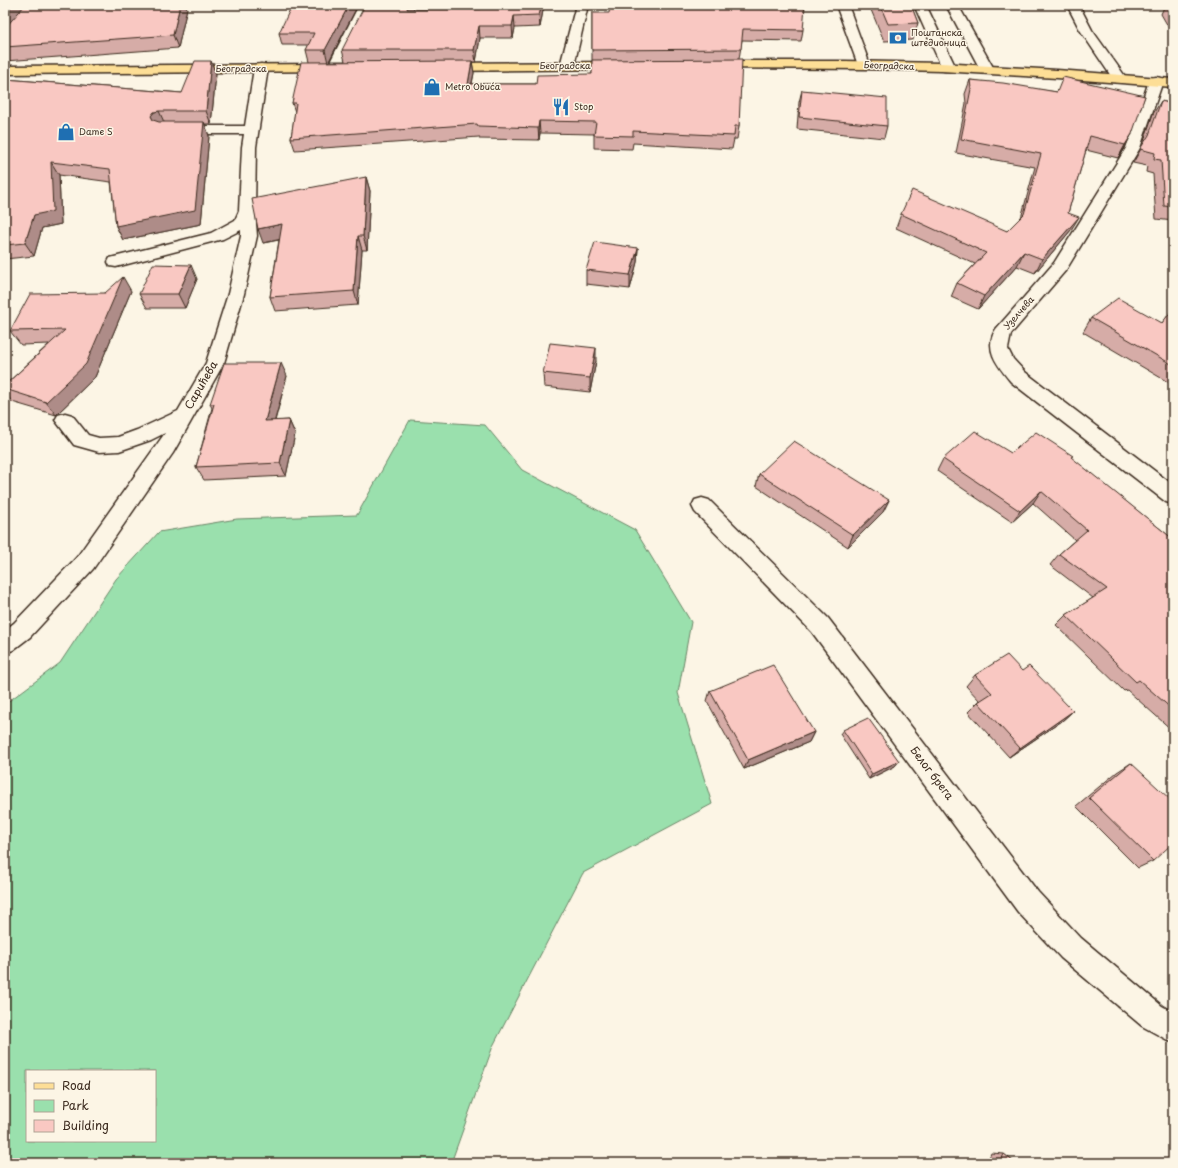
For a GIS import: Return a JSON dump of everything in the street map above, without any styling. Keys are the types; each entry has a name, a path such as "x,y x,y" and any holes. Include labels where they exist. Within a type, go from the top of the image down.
{"main road":[{"name":"Београдска","path":"697,65 864,65 987,69 1173,83"},
{"name":"Београдска","path":"427,67 636,66"},
{"name":"Београдска","path":"5,70 350,68"}],"street":[{"path":"334,68 364,5"},
{"path":"567,66 582,5"},
{"path":"842,5 864,65"},
{"path":"920,5 949,68"},
{"path":"952,5 987,69"},
{"path":"1073,5 1086,30 1120,79"},
{"name":"Сарићева","path":"5,643 22,630 85,563 166,448 183,416 215,363 236,294 249,236 247,211 251,130 261,68"},
{"name":"Узелчева","path":"1156,81 1134,148 1060,266 1002,333 998,349 1005,362 1018,377 1173,496"},
{"path":"165,130 251,130"},
{"path":"116,262 224,233 242,223 247,211"},
{"path":"65,420 81,440 99,445 119,444 144,435 183,416"},
{"name":"Белог брега","path":"702,506 820,625 966,817 999,865 1028,902 1071,948 1152,1016 1173,1028"}],"green space":[{"path":"410,420 485,425 522,470 635,530 691,622 678,693 712,804 583,873 493,1046 451,1163 5,1163 5,704 60,663 116,579 159,532 237,519 357,515"}],"building":[{"path":"25,5 180,5 173,35 5,47 5,28"},
{"path":"292,5 349,5 325,50 306,50 314,33 279,33"},
{"path":"365,5 408,5 407,9 481,9 483,5 542,5 539,15 514,16 512,26 479,26 474,50 342,50"},
{"path":"610,5 805,5 803,30 743,29 741,49 592,50 592,13 609,13"},
{"path":"880,5 911,5 918,23 888,24"},
{"path":"742,59 739,126 735,126 734,136 633,131 633,136 594,135 596,122 539,121 538,128 478,126 477,124 291,138 296,103 292,103 301,62 472,61 468,84 536,84 537,75 592,74 592,60"},
{"path":"195,61 211,61 206,111 159,111 154,112 151,116 153,120 159,122 204,122 195,210 116,226 110,169 51,162 53,211 34,215 25,243 5,245 5,79 182,93"},
{"path":"1063,77 1145,96 1132,134 1125,145 1090,136 1068,213 1079,217 1042,259 1024,252 984,296 957,283 986,253 901,214 912,190 1007,231 1024,214 1041,154 961,139 971,89 970,80 1003,83 1057,92"},
{"path":"802,90 887,98 887,126 799,117"},
{"path":"1161,101 1173,104 1173,207 1164,206 1161,160 1154,159 1155,153 1140,149 1149,135"},
{"path":"366,177 363,236 358,236 354,291 270,297 282,224 258,229 252,199"},
{"path":"595,242 638,248 630,275 586,270"},
{"path":"153,264 191,265 178,294 139,294"},
{"path":"123,277 86,364 46,402 5,389 5,385 65,330 10,331 30,294 105,293"},
{"path":"1118,298 1162,323 1173,309 1173,365 1091,318"},
{"path":"550,343 596,348 590,378 543,373"},
{"path":"224,363 281,363 265,421 289,420 280,463 196,467 214,404 210,404"},
{"path":"975,431 1011,453 1036,432 1073,456 1071,457 1173,539 1173,710 1139,680 1136,682 1066,615 1107,589 1059,554 1087,530 1041,491 1020,511 943,459"},
{"path":"794,441 889,500 853,535 759,474"},
{"path":"1007,655 1022,671 1029,666 1073,711 1020,748 978,702 992,693 975,675"},
{"path":"773,665 814,732 748,760 710,691"},
{"path":"868,718 899,761 872,774 843,730"},
{"path":"1131,763 1173,802 1173,843 1153,861 1089,798"},
{"path":"1004,1154 1015,1163 1000,1163"}],"place":[{"name":"Поштанска штедионица","path":"898,38"},
{"name":"Metro Obuća","path":"432,87"},
{"name":"Stop","path":"561,107"},
{"name":"Dame S","path":"66,132"}]}
